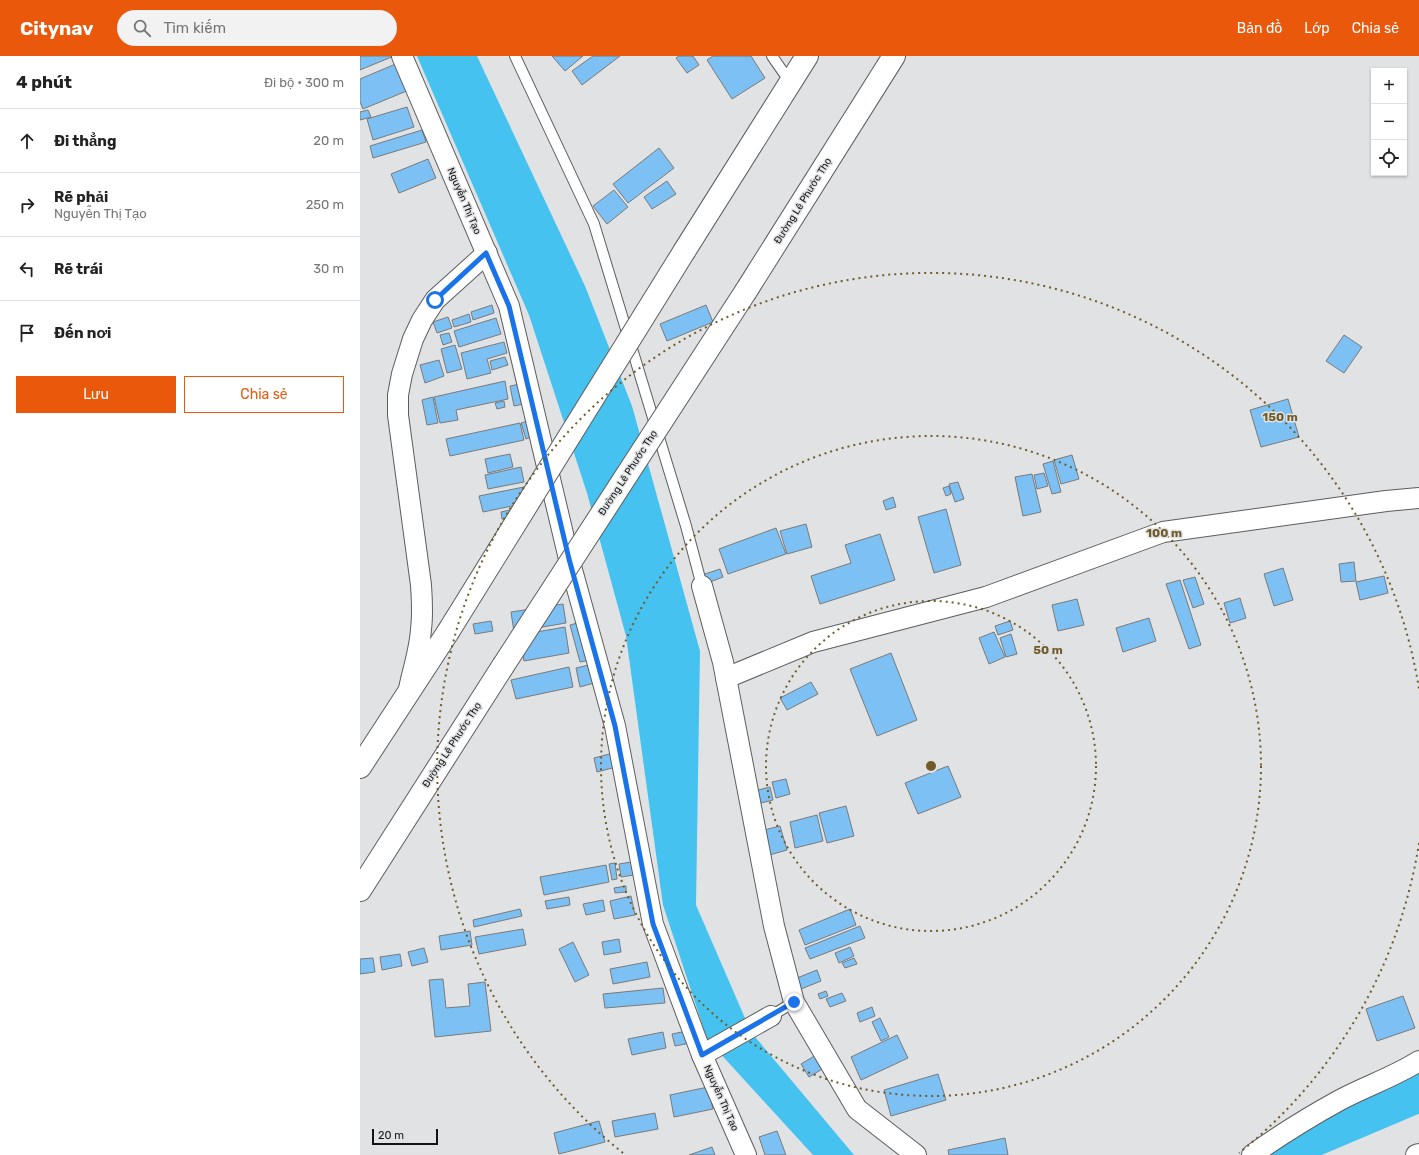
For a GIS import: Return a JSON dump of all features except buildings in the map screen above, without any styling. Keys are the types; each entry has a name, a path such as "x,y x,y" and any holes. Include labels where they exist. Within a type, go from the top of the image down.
{"street":[{"name":"Nguyễn Thị Tạo","path":"402,56 509,306 569,559 615,726 653,924 746,1155"},
{"path":"360,766 448,632 807,56"},
{"name":"Đường Lê Phước Thọ","path":"360,890 746,291 894,56"},
{"path":"407,696 418,649 422,606 421,586 398,415 399,388 413,339 422,320 435,300 486,253"},
{"path":"726,678 813,642 986,597 1163,532 1386,501 1419,498"},
{"path":"702,586 723,662 774,926 794,1002 858,1109 916,1155"},
{"path":"705,1053 771,1016"},
{"path":"1252,1155 1285,1132 1341,1100 1419,1061"}],"lane":[{"path":"515,56 594,224 686,526 702,586"},
{"path":"772,56 790,82"},
{"path":"771,1016 794,1002"}],"water":[{"path":"417,56 477,56 585,286 632,406 700,651 696,905 751,1032 854,1155 813,1155 707,1039 663,905 626,636 587,493 529,315"}],"waterway":[{"path":"1279,1155 1294,1145 1419,1092"}],"route":[{"path":"435,300 486,253 509,306 569,559 615,726 653,924 702,1055 794,1002"}]}
